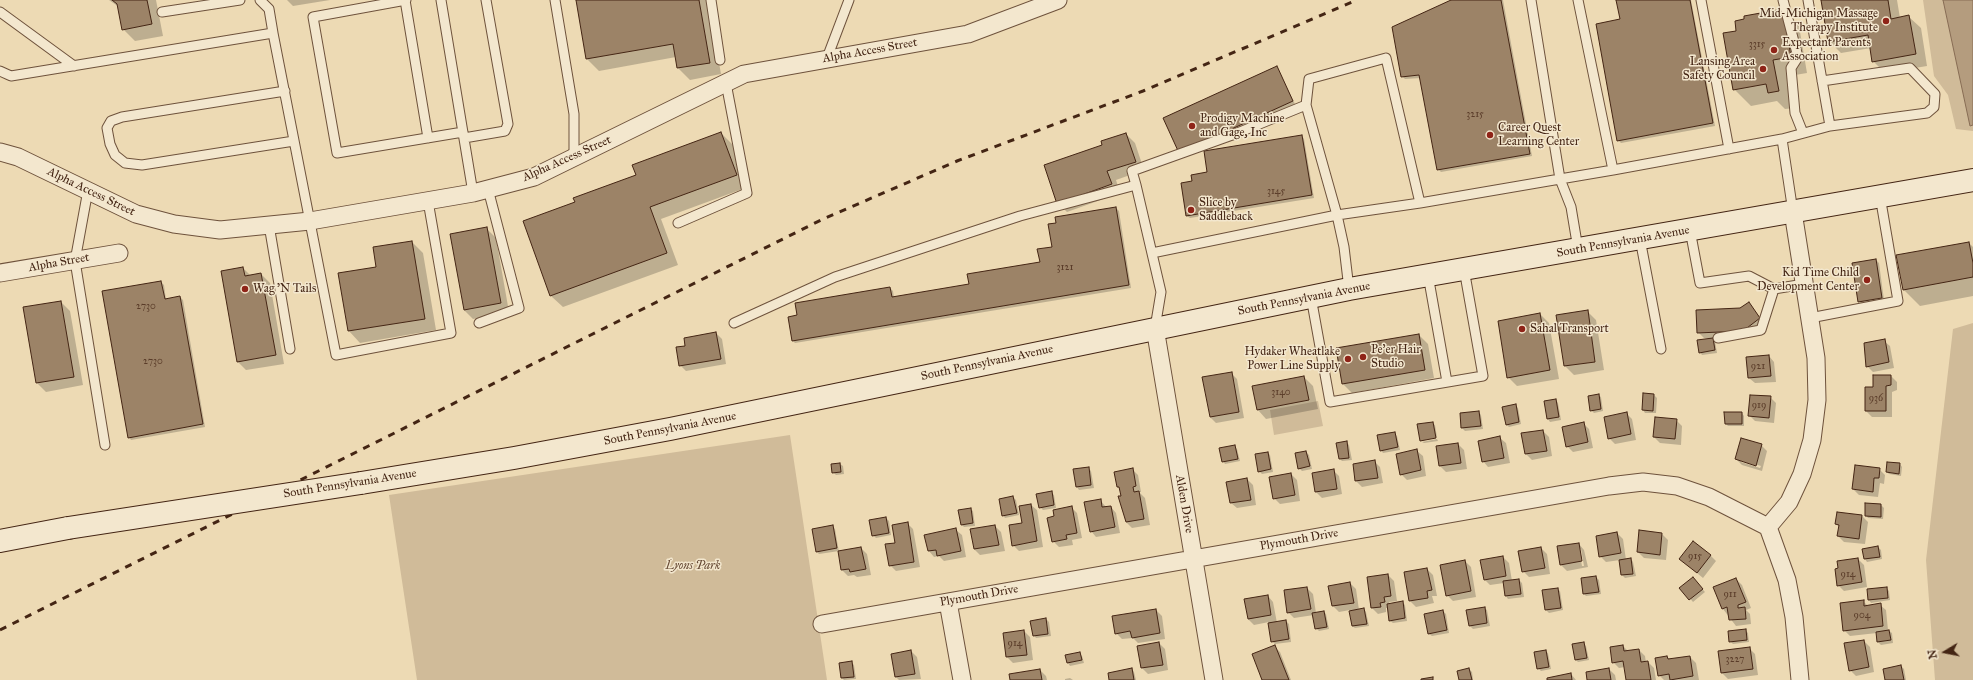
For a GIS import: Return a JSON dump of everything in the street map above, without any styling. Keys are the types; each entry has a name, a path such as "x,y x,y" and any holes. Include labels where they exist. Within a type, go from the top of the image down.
{"main road":[{"name":"South Pennsylvania Avenue","path":"0,541 68,528 514,458 678,428 1349,289 1973,180"}],"street":[{"name":"Alpha Access Street","path":"0,152 18,157 136,214 174,224 220,230 310,221 481,191 534,177 744,74 968,34 1058,0"},
{"path":"1793,212 1816,358 1817,400 1812,440 1802,474 1789,502 1768,527 1787,580 1794,617 1800,680"},
{"name":"Alpha Street","path":"0,273 119,253"},
{"name":"Alden Drive","path":"1155,328 1214,680"},
{"name":"Plymouth Drive","path":"822,624 1601,487 1643,482 1677,486 1709,497 1768,527"},
{"path":"948,602 962,680"}],"lane":[{"path":"162,12 240,0"},
{"path":"260,0 269,9 336,355 451,333 428,201"},
{"path":"428,138 406,0 313,17 337,153 428,138 505,131 508,124 486,0"},
{"path":"441,0 464,135 519,308 479,323"},
{"path":"555,0 574,114 574,157"},
{"path":"711,0 720,60"},
{"path":"827,58 849,0"},
{"path":"1531,0 1560,179 1571,207 1578,250"},
{"path":"1578,0 1613,170"},
{"path":"1701,0 1729,149"},
{"path":"1783,0 1798,58 1791,68 1795,113 1803,133"},
{"path":"1808,0 1830,126"},
{"path":"0,12 74,66"},
{"path":"0,71 11,76 273,33"},
{"path":"1349,289 1344,246 1337,216 1306,105 1309,79 1386,58 1420,203"},
{"path":"1152,253 1337,216 1729,149 1782,139 1830,126 1927,113 1934,107 1935,94 1910,68 1822,81"},
{"path":"678,223 747,193 726,84"},
{"path":"285,90 122,117 111,122 108,128 110,144 115,155 125,163 142,165 294,140"},
{"path":"1155,328 1161,292 1132,171 1235,134 1306,105"},
{"path":"1782,139 1793,212"},
{"path":"734,323 835,277 1020,216 1136,185"},
{"path":"88,190 74,261 104,445"},
{"path":"1810,318 1898,301 1880,196"},
{"path":"269,225 290,349"},
{"path":"1690,230 1700,283 1749,276 1774,289 1804,284"},
{"path":"1640,239 1661,349"},
{"path":"1311,298 1330,402 1483,376 1464,269"},
{"path":"1428,275 1447,382"},
{"path":"1718,338 1762,330 1774,289"}],"green space":[{"path":"1923,0 1973,0 1973,131 1956,129 1948,95 1934,76"},
{"path":"1973,323 1973,680 1935,680 1926,560 1953,329"},
{"path":"1318,401 1323,426 1274,435 1270,410"},
{"name":"Lyons Park","path":"790,435 827,680 417,680 389,495"}],"shaded area":[{"path":"1943,0 1973,0 1973,125 1970,126"}],"building":[{"path":"112,0 147,0 152,24 122,30 117,4"},
{"path":"576,0 699,0 710,63 677,68 673,44 586,59"},
{"path":"1451,0 1501,0 1530,154 1437,170 1419,75 1401,77 1392,27"},
{"path":"1616,0 1690,0 1713,123 1617,141 1596,24 1620,19"},
{"path":"1821,0 1888,0 1891,19 1909,15 1916,54 1872,62 1868,35 1828,42"},
{"path":"1783,9 1791,57 1773,60 1779,91 1768,93 1766,84 1733,90 1723,33 1736,31 1735,21 1744,19 1744,16"},
{"path":"1277,66 1293,101 1179,153 1163,118"},
{"path":"721,132 737,175 650,207 667,253 550,296 523,221 575,202 573,198 636,175 632,165"},
{"path":"1126,133 1136,162 1107,171 1112,184 1057,204 1044,165 1102,145 1101,141"},
{"path":"1302,135 1312,195 1186,216 1181,183 1192,181 1191,175 1207,172 1204,151"},
{"path":"1116,207 1129,285 792,341 788,317 797,315 795,303 890,287 892,297 969,284 967,274 1040,262 1037,249 1052,247 1048,224 1056,223 1055,217"},
{"path":"487,227 501,303 464,310 450,234"},
{"path":"412,241 425,319 348,331 338,273 376,267 373,247"},
{"path":"1969,242 1973,263 1973,277 1903,290 1896,255"},
{"name":"Kid Time Child Development Center","path":"1876,259 1882,298 1858,302 1852,263"},
{"path":"243,267 245,276 261,273 276,355 237,362 221,271"},
{"path":"161,281 165,299 180,296 203,424 128,438 102,291"},
{"path":"61,301 74,377 36,383 23,307"},
{"path":"1749,302 1760,318 1743,331 1697,333 1696,310 1740,308"},
{"path":"1588,310 1595,362 1564,366 1556,315"},
{"path":"1540,313 1550,370 1507,378 1498,321"},
{"path":"716,332 721,359 679,366 676,347 685,346 684,338"},
{"path":"1419,334 1425,370 1342,384 1336,348"},
{"path":"1713,338 1715,350 1699,353 1697,340"},
{"path":"1885,339 1889,362 1866,367 1864,343"},
{"path":"1769,355 1771,376 1748,378 1746,357"},
{"path":"1232,372 1239,412 1210,417 1202,377"},
{"path":"1873,375 1891,375 1891,385 1886,386 1886,411 1865,411 1865,387 1873,387"},
{"path":"1304,376 1309,400 1257,410 1252,386"},
{"path":"1643,393 1654,394 1653,411 1642,410"},
{"path":"1599,394 1601,409 1590,411 1588,396"},
{"path":"1750,395 1771,396 1769,418 1748,416"},
{"path":"1556,399 1559,417 1547,419 1544,401"},
{"path":"1516,404 1519,422 1506,425 1502,407"},
{"path":"1479,411 1481,426 1461,428 1460,413"},
{"path":"1627,412 1631,434 1608,439 1604,417"},
{"path":"1724,412 1742,412 1742,424 1725,424"},
{"path":"1655,417 1677,419 1675,439 1653,437"},
{"path":"1433,422 1436,438 1420,441 1417,424"},
{"path":"1584,422 1588,442 1566,447 1562,427"},
{"path":"1543,430 1547,451 1525,454 1521,433"},
{"path":"1395,432 1398,447 1380,451 1377,435"},
{"path":"1500,436 1504,458 1482,462 1478,441"},
{"path":"1741,438 1762,444 1756,466 1735,459"},
{"path":"1347,441 1349,458 1339,459 1336,443"},
{"path":"1458,443 1461,463 1439,466 1436,446"},
{"path":"1235,445 1238,459 1222,462 1219,448"},
{"path":"1417,449 1421,470 1400,475 1396,454"},
{"path":"1306,451 1310,466 1298,469 1295,453"},
{"path":"1268,452 1271,469 1258,472 1255,454"},
{"path":"1375,460 1378,478 1355,481 1353,464"},
{"path":"1887,462 1900,463 1899,474 1886,472"},
{"path":"840,463 841,472 832,473 831,464"},
{"path":"1855,465 1880,468 1879,478 1874,478 1873,492 1852,489"},
{"path":"1089,467 1091,485 1076,487 1073,469"},
{"path":"1133,468 1136,486 1133,487 1134,492 1139,491 1144,519 1126,522 1118,496 1121,496 1119,487 1117,487 1114,472"},
{"path":"1334,469 1337,489 1315,492 1312,473"},
{"path":"1291,473 1295,495 1273,499 1269,477"},
{"path":"1247,478 1251,500 1230,503 1226,482"},
{"path":"1052,491 1054,505 1039,508 1036,494"},
{"path":"1013,496 1017,513 1002,516 999,499"},
{"path":"1101,499 1102,507 1111,506 1115,527 1090,532 1084,502"},
{"path":"1865,503 1881,504 1881,517 1865,516"},
{"path":"1031,504 1037,541 1012,546 1009,525 1022,523 1019,506"},
{"path":"1072,506 1077,533 1066,535 1067,539 1052,542 1047,518 1054,516 1053,510"},
{"path":"971,508 973,523 961,525 958,510"},
{"path":"1837,512 1862,515 1859,539 1837,536 1839,525 1835,524"},
{"path":"886,517 889,533 872,536 869,520"},
{"path":"908,522 914,562 889,566 885,544 895,543 892,525"},
{"path":"833,525 837,548 816,552 812,529"},
{"path":"995,525 999,545 974,549 970,529"},
{"path":"956,528 961,551 937,556 936,550 928,551 924,535"},
{"path":"1639,530 1662,533 1660,555 1637,552"},
{"path":"1617,532 1621,553 1599,557 1596,536"},
{"path":"1693,541 1711,555 1697,573 1679,559"},
{"path":"1579,543 1582,561 1560,565 1557,546"},
{"path":"1878,546 1880,557 1864,559 1862,549"},
{"path":"861,547 866,569 850,572 849,569 841,570 838,551"},
{"path":"1541,547 1545,568 1522,572 1518,551"},
{"path":"1503,556 1506,576 1484,580 1480,560"},
{"path":"1631,558 1633,574 1621,575 1619,560"},
{"path":"1858,558 1862,582 1837,586 1835,569 1838,568 1837,561"},
{"path":"1465,560 1471,591 1446,596 1440,565"},
{"path":"1427,568 1432,590 1427,591 1428,598 1409,601 1404,572"},
{"path":"1388,574 1391,596 1384,597 1385,602 1380,603 1381,607 1371,608 1367,577"},
{"path":"1596,576 1599,592 1583,594 1581,578"},
{"path":"1693,577 1703,589 1689,600 1679,588"},
{"path":"1736,578 1746,602 1738,605 1738,608 1745,607 1746,619 1729,620 1727,607 1722,609 1713,587"},
{"path":"1519,579 1521,594 1505,596 1503,581"},
{"path":"1350,582 1354,603 1332,606 1328,586"},
{"path":"1307,587 1311,609 1287,613 1284,590"},
{"path":"1887,587 1888,598 1868,600 1867,589"},
{"path":"1558,588 1561,608 1545,610 1542,590"},
{"path":"1268,595 1271,615 1248,619 1244,599"},
{"path":"1864,600 1864,606 1881,603 1883,626 1843,631 1840,603"},
{"path":"1403,601 1405,618 1389,621 1387,604"},
{"path":"1485,607 1487,623 1469,626 1466,610"},
{"path":"1364,608 1367,624 1352,626 1349,611"},
{"path":"1156,609 1160,633 1132,638 1130,631 1115,634 1112,616"},
{"path":"1443,610 1447,630 1428,634 1424,614"},
{"path":"1324,611 1327,627 1315,629 1312,613"},
{"path":"1046,618 1048,634 1033,636 1030,621"},
{"path":"1286,620 1289,639 1271,642 1268,623"},
{"path":"1746,629 1747,640 1729,642 1728,631"},
{"path":"1024,630 1027,655 1006,657 1003,633"},
{"path":"1889,630 1891,640 1877,642 1876,632"},
{"path":"1864,640 1869,667 1849,671 1844,643"},
{"path":"1159,642 1163,665 1141,668 1137,646"},
{"path":"1584,642 1587,658 1575,660 1572,644"},
{"path":"1275,645 1289,680 1262,680 1252,654"},
{"path":"1623,645 1624,651 1639,649 1641,662 1648,661 1651,680 1626,680 1623,661 1612,663 1610,647"},
{"path":"1750,647 1753,669 1721,673 1718,651"},
{"path":"911,650 915,674 895,677 891,654"},
{"path":"1546,650 1549,667 1537,669 1534,652"},
{"path":"1080,652 1082,660 1067,663 1065,655"},
{"path":"1667,656 1668,659 1690,656 1693,676 1670,680 1669,674 1658,676 1655,658"},
{"path":"852,661 854,677 841,678 839,663"},
{"path":"1901,665 1904,680 1885,680 1883,669"},
{"path":"1132,668 1134,680 1109,680 1108,673"},
{"path":"1469,668 1472,680 1459,680 1457,671"},
{"path":"1609,668 1611,680 1587,680 1586,672"},
{"path":"1040,669 1042,680 1010,680 1009,674"},
{"path":"1571,673 1572,680 1547,680 1547,678"},
{"path":"1433,677 1433,680 1421,680 1421,679"}],"railway":[{"path":"0,630 821,220 957,161 1143,91 1357,0"}],"place":[{"name":"Mid-Michigan Massage Therapy Institute","path":"1886,21"},
{"name":"Expectant Parents Association","path":"1774,50"},
{"name":"Lansing Area Safety Council","path":"1763,69"},
{"name":"Prodigy Machine and Gage, Inc","path":"1192,126"},
{"name":"Career Quest Learning Center","path":"1490,135"},
{"name":"Slice by Saddleback","path":"1191,210"},
{"name":"Kid Time Child Development Center","path":"1867,280"},
{"name":"Wag 'N Tails","path":"245,289"},
{"name":"Sahal Transport","path":"1522,329"},
{"name":"Pe'er Hair Studio","path":"1363,357"},
{"name":"Hydaker Wheatlake Power Line Supply","path":"1348,359"}]}
